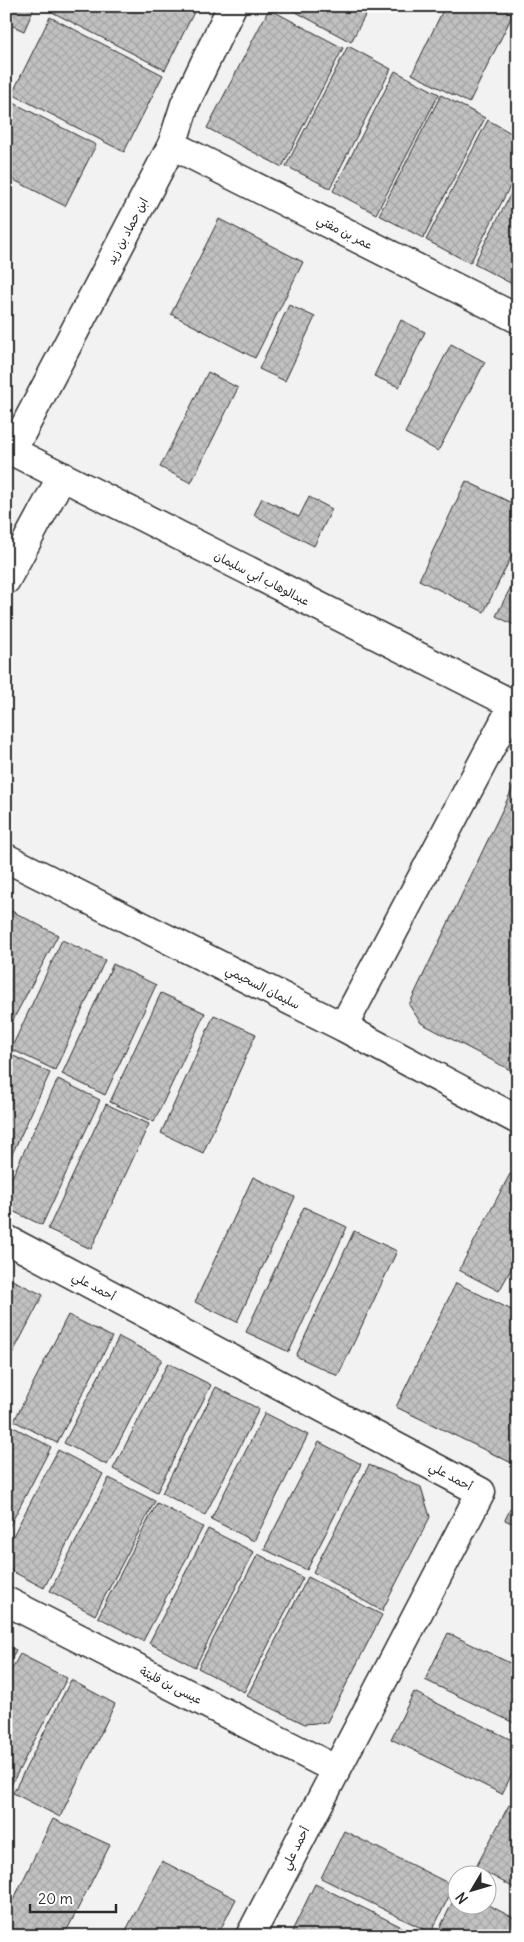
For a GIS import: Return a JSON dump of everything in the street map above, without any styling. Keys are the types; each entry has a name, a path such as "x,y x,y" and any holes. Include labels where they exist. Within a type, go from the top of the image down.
{"street":[{"name":"ابن حماد بن زيد","path":"9,449 172,145 185,104 232,6"},
{"name":"عمر بن مفتي","path":"172,145 518,320"},
{"name":"عبدالوهاب أبي سليمان","path":"9,449 515,706"},
{"path":"6,580 62,476"},
{"path":"343,1027 515,706"},
{"name":"سليمان السحيمي","path":"6,858 343,1027 518,1120"},
{"name":"أحمد علي","path":"6,1239 480,1492 250,1936"},
{"name":"عيسى بن فليتة","path":"6,1601 335,1769"}],"building":[{"path":"6,6 35,6 24,31 6,23"},
{"path":"55,6 197,6 165,70 52,12"},
{"path":"285,6 370,6 351,42"},
{"path":"445,6 517,6 469,103 412,74"},
{"path":"269,9 343,48 282,167 207,128"},
{"path":"50,17 163,75 124,152 12,94"},
{"path":"348,46 391,69 330,188 286,166"},
{"path":"395,71 439,94 376,214 333,191"},
{"path":"441,95 485,118 423,238 379,215"},
{"path":"6,99 96,145 65,206 6,176"},
{"path":"488,120 518,137 518,171 470,263 426,240"},
{"path":"518,180 518,287 474,264"},
{"path":"219,219 303,262 255,358 171,314"},
{"path":"289,305 315,317 285,381 259,369"},
{"path":"401,320 425,332 399,387 374,376"},
{"path":"451,344 485,362 438,451 405,433"},
{"path":"208,372 238,388 191,483 160,467"},
{"path":"466,481 518,506 518,543 484,612 419,580"},
{"path":"309,497 332,509 314,546 254,515 262,498 299,517"},
{"path":"518,573 518,627 496,616"},
{"path":"518,777 518,1074 421,1023 409,1005"},
{"path":"6,908 58,935 6,1033"},
{"path":"62,940 105,960 55,1070 11,1049"},
{"path":"113,964 156,985 105,1095 62,1074"},
{"path":"161,993 205,1013 154,1122 110,1102"},
{"path":"214,1015 256,1034 203,1153 161,1133"},
{"path":"7,1053 50,1073 6,1167 6,1056"},
{"path":"58,1079 100,1100 42,1225 6,1208 6,1190"},
{"path":"106,1104 149,1124 91,1249 48,1229"},
{"path":"510,1174 518,1178 518,1257 499,1291 459,1270"},
{"path":"253,1177 295,1197 237,1322 195,1302"},
{"path":"304,1207 347,1227 289,1352 246,1332"},
{"path":"354,1231 397,1251 338,1376 296,1356"},
{"path":"6,1277 43,1295 6,1366"},
{"path":"456,1283 518,1313 518,1466 396,1407"},
{"path":"68,1315 112,1337 57,1443 14,1421"},
{"path":"119,1337 162,1359 107,1465 64,1443"},
{"path":"168,1363 211,1385 157,1492 113,1469"},
{"path":"216,1387 259,1409 205,1515 162,1493"},
{"path":"265,1413 308,1435 254,1541 211,1519"},
{"path":"6,1423 51,1447 6,1533"},
{"path":"319,1442 361,1464 307,1570 264,1549"},
{"path":"58,1450 103,1474 44,1588 6,1568 6,1549"},
{"path":"369,1465 421,1487 430,1517 382,1611 313,1572"},
{"path":"109,1478 155,1501 95,1615 50,1591"},
{"path":"518,1493 518,1526 505,1520"},
{"path":"157,1503 203,1527 143,1641 98,1617"},
{"path":"208,1529 254,1552 195,1667 149,1643"},
{"path":"258,1554 303,1578 244,1692 198,1668"},
{"path":"308,1577 382,1615 327,1722 305,1724 247,1696"},
{"path":"448,1633 518,1667 518,1725 425,1680"},
{"path":"6,1645 16,1650 6,1669"},
{"path":"20,1654 67,1678 7,1793 6,1680"},
{"path":"71,1680 115,1704 60,1817 13,1793"},
{"path":"414,1692 518,1743 518,1762 502,1794 391,1739"},
{"path":"509,1805 518,1810 518,1890 496,1878 496,1864 478,1864"},
{"path":"53,1819 110,1845 64,1936 6,1936 6,1915"},
{"path":"344,1831 446,1882 446,1902 431,1933 321,1878"},
{"path":"162,1861 236,1899 217,1936 123,1936"},
{"path":"315,1884 420,1936 303,1936 292,1931"},
{"path":"496,1909 518,1920 518,1936 436,1936 447,1914 496,1914"}]}
